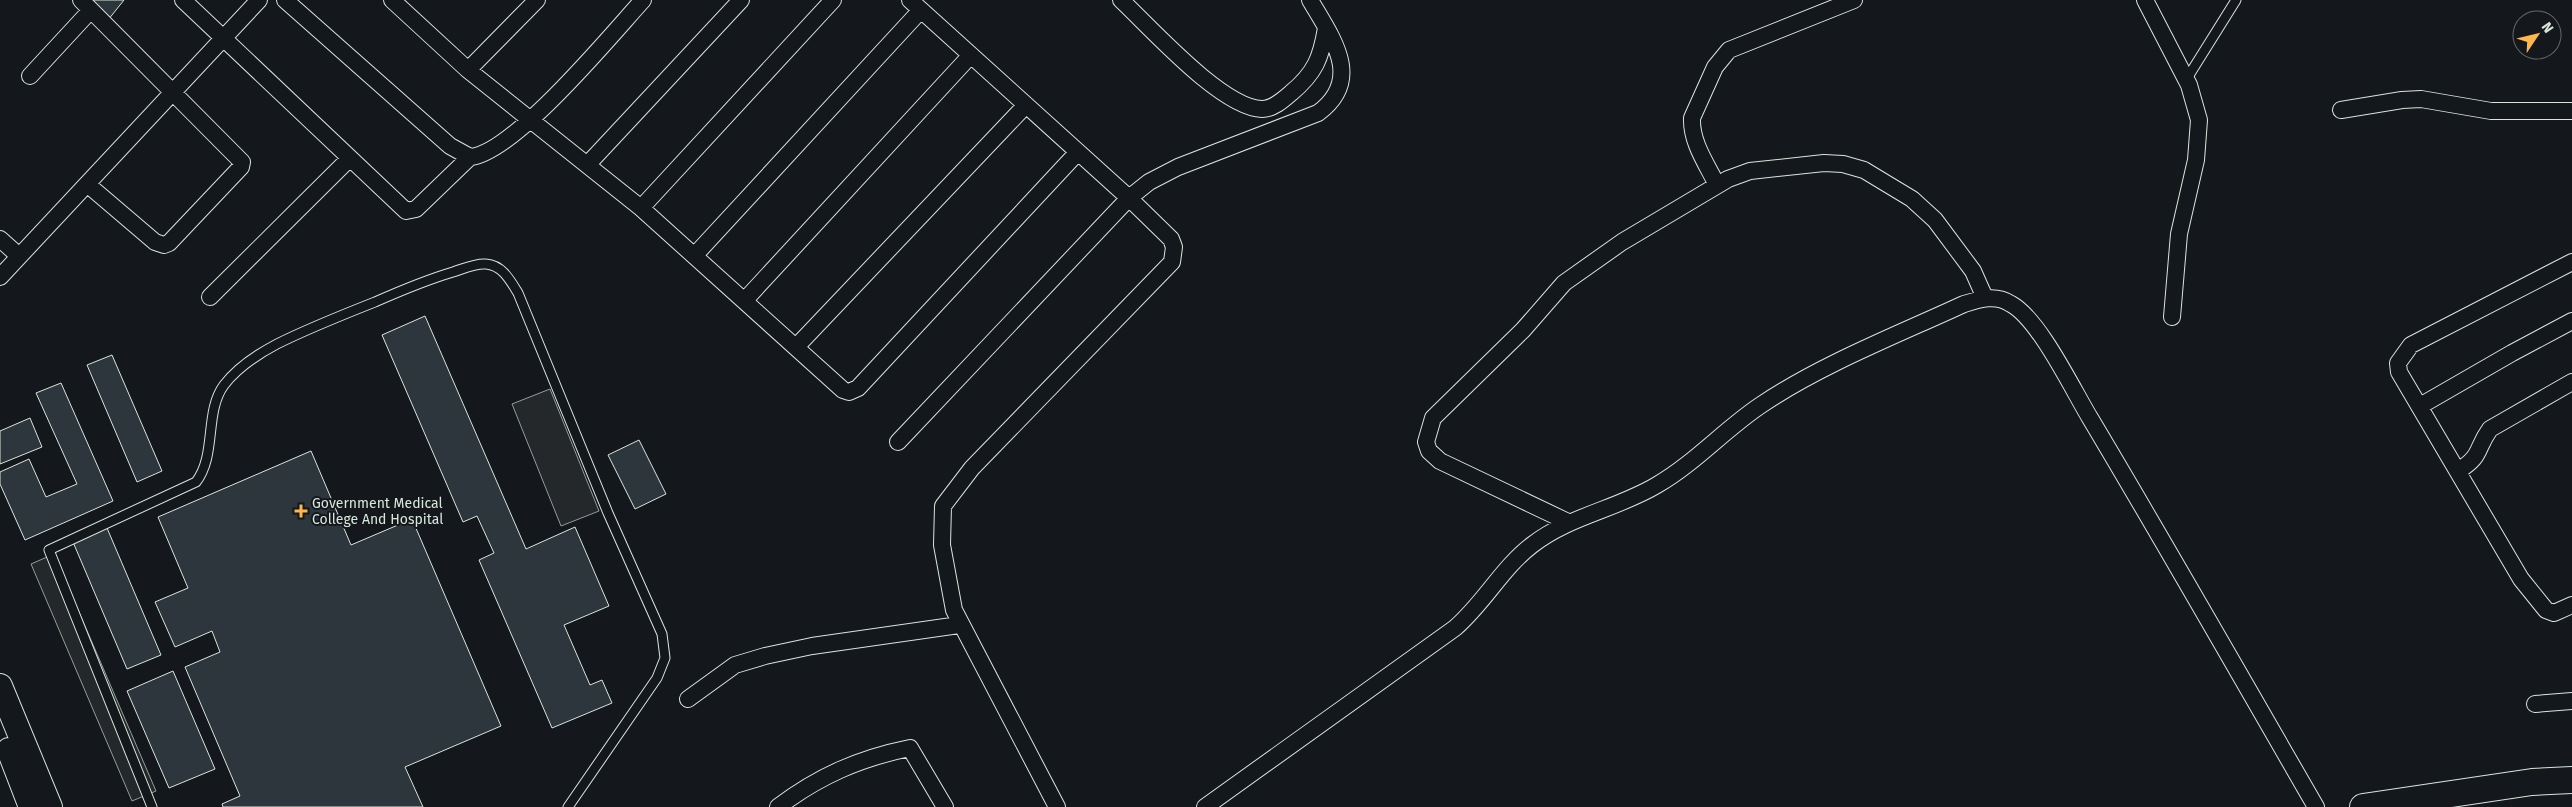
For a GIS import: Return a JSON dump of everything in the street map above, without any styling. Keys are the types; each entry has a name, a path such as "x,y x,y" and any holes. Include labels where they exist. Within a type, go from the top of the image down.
{"main road":[{"path":"0,686 50,807"},
{"path":"0,727 32,807"},
{"path":"2363,807 2532,782 2572,780"}],"street":[{"path":"183,0 400,208 410,211 416,209 470,157 484,154 530,122 643,0"},
{"path":"0,277 259,0"},
{"path":"285,0 450,146 470,157"},
{"path":"392,0 468,70 530,122 588,164 641,208 843,390 849,392 858,388 1078,152"},
{"path":"468,70 537,0"},
{"path":"588,164 741,0"},
{"path":"641,208 833,0"},
{"path":"1121,0 1215,88 1242,105 1262,109 1280,103 1315,69 1321,55 1326,28"},
{"path":"898,442 1129,198 1148,182 1163,174 1318,112 1332,102 1341,88 1343,75 1336,51 1326,28 1310,0"},
{"path":"1717,185 1696,143 1692,118 1715,67 1722,56 1741,43 1854,0"},
{"path":"2145,0 2186,80 2196,104 2199,134 2196,160 2179,234 2172,317"},
{"path":"30,76 86,5 171,92 240,158 242,167 169,243 164,245 155,242 87,184"},
{"path":"695,255 916,5 1129,198 1171,239 1174,247 1172,262 978,461 954,489 943,506 942,545 950,594 959,624 1057,807"},
{"path":"745,300 971,55"},
{"path":"2341,110 2402,100 2421,100 2491,111 2572,111"},
{"path":"796,347 1026,105"},
{"path":"210,297 349,158"},
{"path":"1568,522 1440,462 1428,451 1426,442 1433,418 1523,330 1571,277 1622,242 1717,185 1750,171 1784,166 1824,162 1843,164 1864,170 1912,199 1935,220 1953,242 1972,271 1985,298"},
{"path":"0,239 19,256"},
{"path":"2572,262 2411,345 2398,363 2399,372 2521,579 2546,610 2554,613 2572,605"},
{"path":"1206,807 1455,628 1475,608 1514,559 1548,533 1568,522 1630,499 1669,478 1762,404 1805,379 1964,304 1985,298 2002,299 2013,304 2038,332 2153,524 2316,807"},
{"path":"2420,406 2512,353 2572,322"},
{"path":"2458,471 2473,462 2490,429 2572,382"},
{"path":"688,699 736,665 765,656 812,646 959,624"},
{"path":"2535,704 2572,701"},
{"path":"778,807 817,780 884,753 910,748 945,807"}],"lane":[{"path":"2186,80 2236,0"},
{"path":"152,807 49,550 196,482 203,468 215,409 222,387 236,371 253,359 276,344 353,310 436,277 486,264 497,267 509,279 518,293 608,514 653,612 664,648 663,664 657,678 568,807"}],"shaded area":[{"path":"550,389 599,511 561,526 512,404"},
{"path":"54,554 156,791 132,801 31,564"}],"building":[{"path":"84,0 124,0 108,20"},
{"path":"425,316 526,549 575,527 609,606 564,625 590,685 602,680 612,703 552,728 479,560 494,553 477,516 463,522 382,335"},
{"path":"112,355 162,471 137,482 87,365"},
{"path":"61,383 113,501 25,540 0,484 0,472 29,459 46,497 77,484 36,393"},
{"path":"30,418 42,447 0,464 0,431"},
{"path":"639,440 666,494 635,509 608,455"},
{"path":"311,451 351,545 412,519 501,726 405,767 423,807 223,807 222,804 240,796 185,667 220,652 212,631 175,647 155,602 188,588 158,517"},
{"path":"107,528 161,655 127,669 73,542"},
{"path":"173,671 215,769 169,788 127,691"}],"place":[{"name":"Government Medical College And Hospital","path":"301,511"}]}
